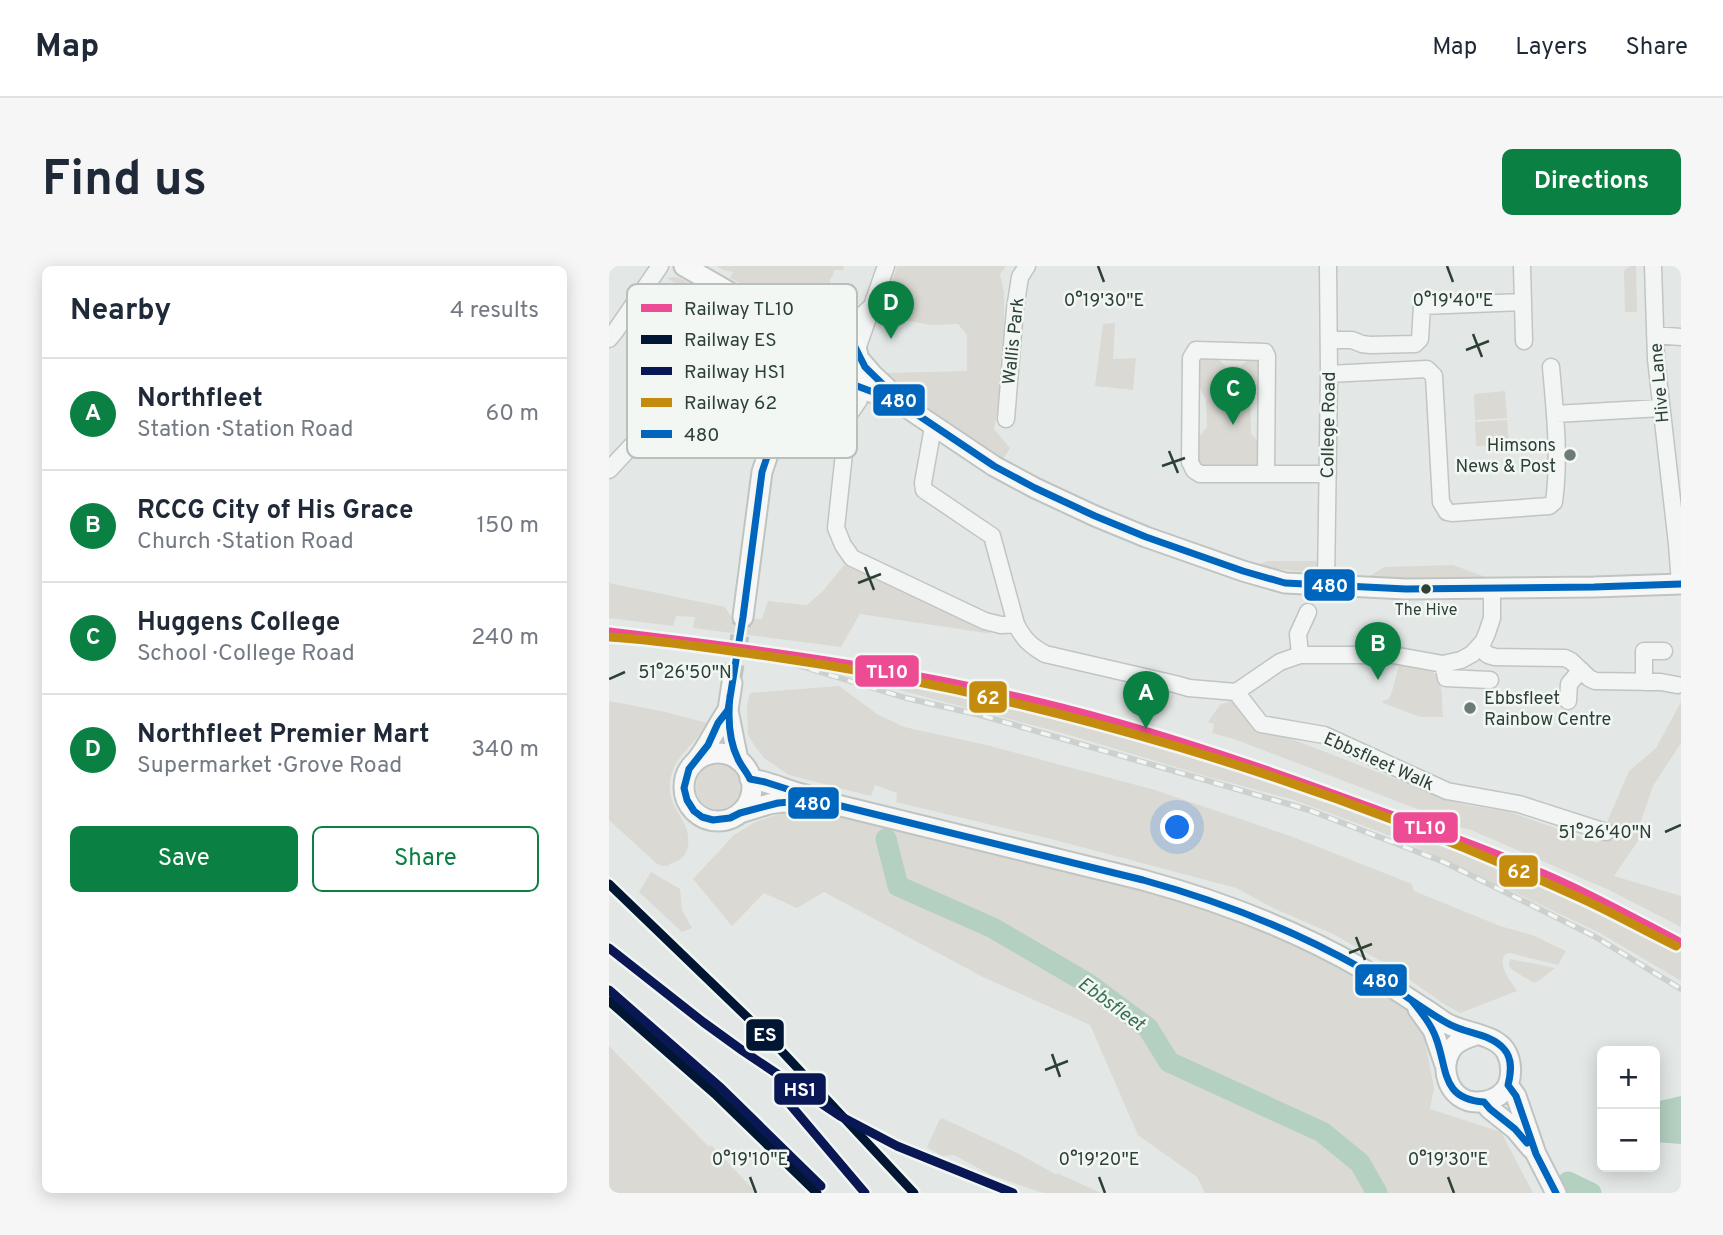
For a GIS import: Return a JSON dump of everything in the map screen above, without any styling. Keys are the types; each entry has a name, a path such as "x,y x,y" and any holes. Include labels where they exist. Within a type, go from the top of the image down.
{"main road":[{"path":"684,266 715,284"},
{"path":"857,362 858,354"},
{"path":"858,354 873,376 909,410 994,466 1035,488 1146,537 1285,583 1406,589 1681,584"},
{"path":"857,386 909,410"},
{"path":"743,617 762,472 767,458"},
{"path":"732,683 728,710 738,760"},
{"path":"728,710 718,723 708,745 688,771 684,786 687,800 702,817 716,821 782,802 833,804 1143,880 1207,899 1295,934 1362,968 1448,1024 1492,1039 1506,1051 1510,1063 1508,1085 1503,1091 1495,1098 1473,1102 1453,1090 1446,1077 1433,1030 1414,1002"},
{"path":"695,762 704,756 717,753 738,760 750,779 751,790 740,813"},
{"path":"750,779 762,780 795,793 825,799 833,804"},
{"path":"1444,1065 1454,1045 1476,1035"},
{"path":"1508,1085 1516,1096 1537,1154 1554,1189"},
{"path":"1484,1102 1515,1129 1537,1154"}],"street":[{"path":"648,284 660,266"},
{"path":"858,354 886,266"},
{"name":"Wallis Park","path":"1006,419 1015,309 1020,277 1027,266"},
{"name":"College Road","path":"1326,585 1328,266"},
{"path":"1522,266 1524,341"},
{"name":"Hive Lane","path":"1653,266 1661,408 1676,492 1681,584"},
{"path":"1329,340 1352,340 1364,344 1414,344 1420,339 1422,306 1523,302"},
{"path":"857,320 874,304"},
{"path":"609,339 627,315"},
{"path":"1655,335 1681,337"},
{"path":"1266,474 1265,352 1196,350 1191,358 1190,462 1194,470 1200,474 1266,474 1328,474"},
{"path":"1329,374 1427,369 1434,376 1441,502 1447,512 1452,513 1549,506 1555,502 1557,482 1552,367"},
{"path":"1555,414 1661,408"},
{"path":"933,427 923,490 992,536 1016,624 1032,647 1045,654 1189,688 1236,692 1280,662 1300,655 1396,655 1443,664 1467,657 1485,638 1491,622 1492,589"},
{"path":"609,470 627,451"},
{"path":"844,458 836,528 852,558 985,621 1001,625 1016,624"},
{"path":"1300,655 1298,635 1308,612"},
{"path":"1479,647 1495,657 1567,659 1595,681 1661,682 1677,685"},
{"path":"1644,682 1644,651 1664,651"},
{"path":"1443,664 1446,678 1490,680"},
{"path":"1568,701 1569,684 1581,670"},
{"name":"Ebbsfleet Walk","path":"1236,692 1261,724 1324,735 1447,791 1519,804 1607,832"}],"shaded area":[{"path":"717,266 844,266 843,270 834,270 829,284 741,284 730,278 733,272"},
{"path":"897,266 1006,266 1000,274 1004,292 1004,377 994,429 1010,448 1003,459 947,424 890,381 886,373 967,371 967,335 958,324 931,325 882,316"},
{"path":"1631,266 1636,266 1637,312 1625,312 1624,272"},
{"path":"676,277 690,284 676,284 667,278"},
{"path":"1115,323 1113,359 1136,358 1133,390 1095,386 1103,324"},
{"path":"1254,354 1259,355 1263,384 1250,394 1251,434 1261,444 1261,469 1196,467 1194,443 1207,427 1206,399 1196,382 1197,357 1214,356 1226,366 1241,366"},
{"path":"1505,391 1507,418 1475,420 1474,394"},
{"path":"1507,420 1509,445 1476,446 1475,422"},
{"path":"1269,561 1320,562 1315,569 1306,572 1258,567"},
{"path":"844,565 992,634 860,614 841,647 693,628 695,617 676,616 673,626 609,618 609,583 725,607 732,618 762,619 768,601 807,605 822,592"},
{"path":"1453,565 1496,581 1367,578 1384,567"},
{"path":"821,664 1077,719 1127,734 1126,737 1137,741 1155,742 1205,756 1349,804 1475,854 1681,950 1681,981 1600,933 1522,896 1399,839 1294,800 1066,734 820,669"},
{"path":"1400,664 1425,669 1438,677 1442,692 1443,717 1421,717 1383,703 1383,700 1390,696"},
{"path":"839,686 877,714 904,727 986,745 1155,790 1293,837 1412,884 1414,891 1500,926 1532,935 1566,951 1558,965 1510,953 1504,955 1504,969 1517,991 1460,1013 1393,968 1333,934 1273,908 1236,888 1055,840 896,802 897,793 875,785 871,796 789,775 764,758 748,735 747,705 750,693"},
{"path":"1235,699 1255,725 1461,804 1510,812 1598,843 1629,771 1656,748 1681,702 1681,743 1653,786 1641,821 1638,841 1614,876 1681,896 1681,927 1609,890 1471,830 1432,820 1433,815 1237,740 1212,733 1214,724 1208,722 1220,705"},
{"path":"609,701 707,723 679,759 671,776 671,797 685,825 688,844 681,859 669,866 656,863 609,820"},
{"path":"719,764 736,770 742,787 736,804 719,810 702,804 696,787 702,770"},
{"path":"806,806 1189,899 1299,943 1402,1000 1428,1034 1424,1036 1434,1088 1430,1109 1501,1132 1533,1193 1205,1193 1197,1177 1138,1135 1090,1025 983,977 824,892 797,908 764,893 732,926 693,879 734,835 755,822 776,815 775,808"},
{"path":"651,872 680,889 682,910 692,928 682,932 639,892"},
{"path":"1510,959 1555,968 1534,983 1511,969"},
{"path":"609,1046 709,1147 711,1145 757,1193 609,1193"},
{"path":"1681,1096 1681,1144 1660,1142 1660,1101"},
{"path":"942,1118 1055,1174 1101,1193 1043,1193 991,1175 954,1155 942,1156 927,1147"}],"waterway":[{"name":"Ebbsfleet","path":"886,839 898,886 993,928 1087,983 1148,1028 1169,1062 1322,1132 1360,1163 1377,1193"},
{"name":"Ebbsfleet","path":"1568,1182 1591,1193"}],"tunnel":[{"path":"732,683 743,617"}],"railway":[{"path":"753,649 777,659 906,698 980,715 1309,810 1444,862 1594,936 1681,989"}],"rail line":[{"name":"TL10","path":"609,632 878,669 985,690 1120,723 1281,775 1487,851 1568,885 1681,943"},
{"name":"62","path":"609,637 703,647 865,672 969,693 1176,746 1379,814 1589,902 1676,946"},
{"name":"ES","path":"609,884 775,1044 914,1193"},
{"name":"HS1","path":"609,948 703,1022 840,1116 897,1146 1013,1193"},
{"name":"HS1","path":"609,990 721,1088 821,1186"},
{"name":"ES","path":"609,1001 715,1094 817,1193"},
{"name":"HS1","path":"782,1095 865,1193"}],"transit line":[{"name":"480","path":"857,351 865,367 900,401"},
{"name":"480","path":"857,386 909,409 994,466 1095,516 1146,537 1285,583 1406,589 1681,584"},
{"name":"480","path":"767,458 762,472 728,710 718,723 708,745 689,769 684,788 694,811 713,820 730,818 778,803 833,804 1143,880 1199,897 1282,929 1372,974 1447,1023 1492,1040 1504,1049 1510,1062 1508,1085 1516,1096 1536,1154 1556,1193"},
{"name":"480","path":"730,696 731,736 739,762 750,779 809,796"},
{"name":"480","path":"1412,1001 1434,1033 1448,1081 1453,1089 1470,1100 1484,1102 1527,1143"}],"place":[{"name":"Northfleet Premier Mart","path":"891,339"},
{"name":"Huggens College","path":"1233,425"},
{"name":"Himsons News & Post","path":"1570,455"},
{"name":"The Hive","path":"1426,589"},
{"name":"RCCG City of His Grace","path":"1378,680"},
{"name":"Ebbsfleet Rainbow Centre","path":"1470,708"},
{"name":"Northfleet","path":"1146,729"}]}
